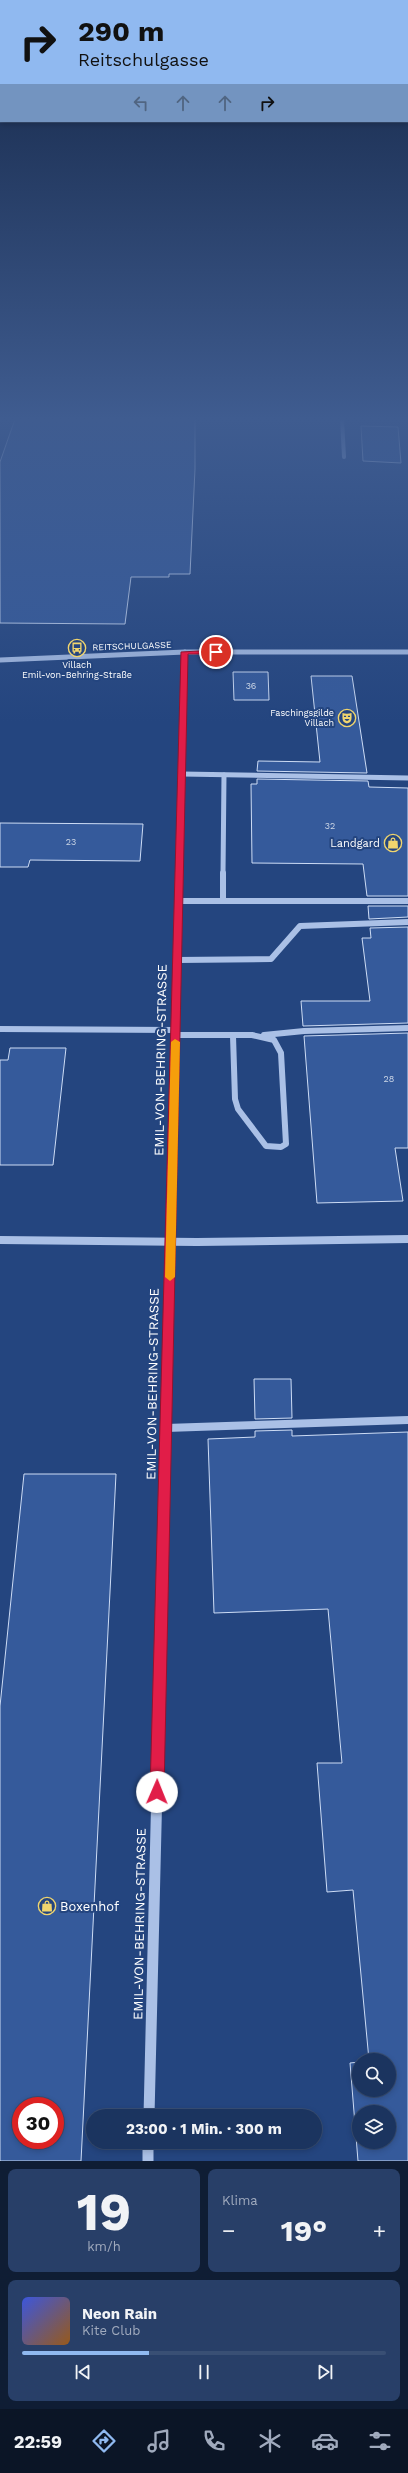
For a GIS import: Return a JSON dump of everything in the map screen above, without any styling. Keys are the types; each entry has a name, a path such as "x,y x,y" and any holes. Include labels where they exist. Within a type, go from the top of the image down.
{"street":[{"name":"REITSCHULGASSE","path":"0,660 185,652 408,652"},
{"name":"EMIL-VON-BEHRING-STRASSE","path":"149,2109 185,652"},
{"path":"182,774 408,778"},
{"path":"223,901 224,775"},
{"path":"179,901 408,901"},
{"path":"177,960 271,959 300,926 314,924 408,922"},
{"path":"0,1029 259,1036 304,1031 408,1028"},
{"path":"233,1036 234,1099 238,1109 266,1146 273,1149 282,1148 286,1144 281,1053 277,1044 271,1038 259,1036"},
{"path":"0,1240 170,1242 408,1240"},
{"path":"166,1428 408,1420"},
{"path":"148,2149 148,2161"}],"building":[{"path":"0,520 193,520 190,574 169,574 169,577 131,577 125,624 0,623"},
{"path":"233,672 268,672 269,700 234,700"},
{"path":"311,676 352,676 367,773 257,771 258,761 320,762"},
{"path":"257,779 368,781 369,787 408,788 408,896 367,896 363,864 252,863 251,784 257,784"},
{"path":"0,823 143,824 140,861 30,860 28,867 0,867"},
{"path":"368,906 408,906 408,917 369,919"},
{"path":"408,927 408,1023 303,1026 301,1001 370,1001 362,938 371,938 370,928"},
{"path":"408,1033 408,1148 395,1148 403,1201 317,1203 304,1036"},
{"path":"10,1048 66,1048 53,1165 0,1165 0,1060 8,1060"},
{"path":"254,1379 291,1379 292,1418 255,1419"},
{"path":"292,1430 292,1436 408,1432 408,2161 358,2161 357,2149 396,2149 396,2105 353,2105 353,2097 396,2097 396,2053 368,2053 353,1890 327,1892 317,1763 342,1763 328,1609 214,1613 208,1439 255,1437 255,1431"},
{"name":"Boxenhof","path":"24,1474 116,1474 81,2161 0,2161 0,1706"},
{"path":"350,2063 352,2063 352,2088"}],"slow traffic":[{"path":"170,1277 175,1042"}],"place":[{"name":"Villach Emil-von-Behring-Straße","path":"77,648"},
{"name":"Faschingsgilde Villach","path":"347,718"},
{"name":"Landgard","path":"393,843"},
{"name":"Boxenhof","path":"47,1906"}],"route":[{"path":"157,1792 185,652 216,652"}]}
